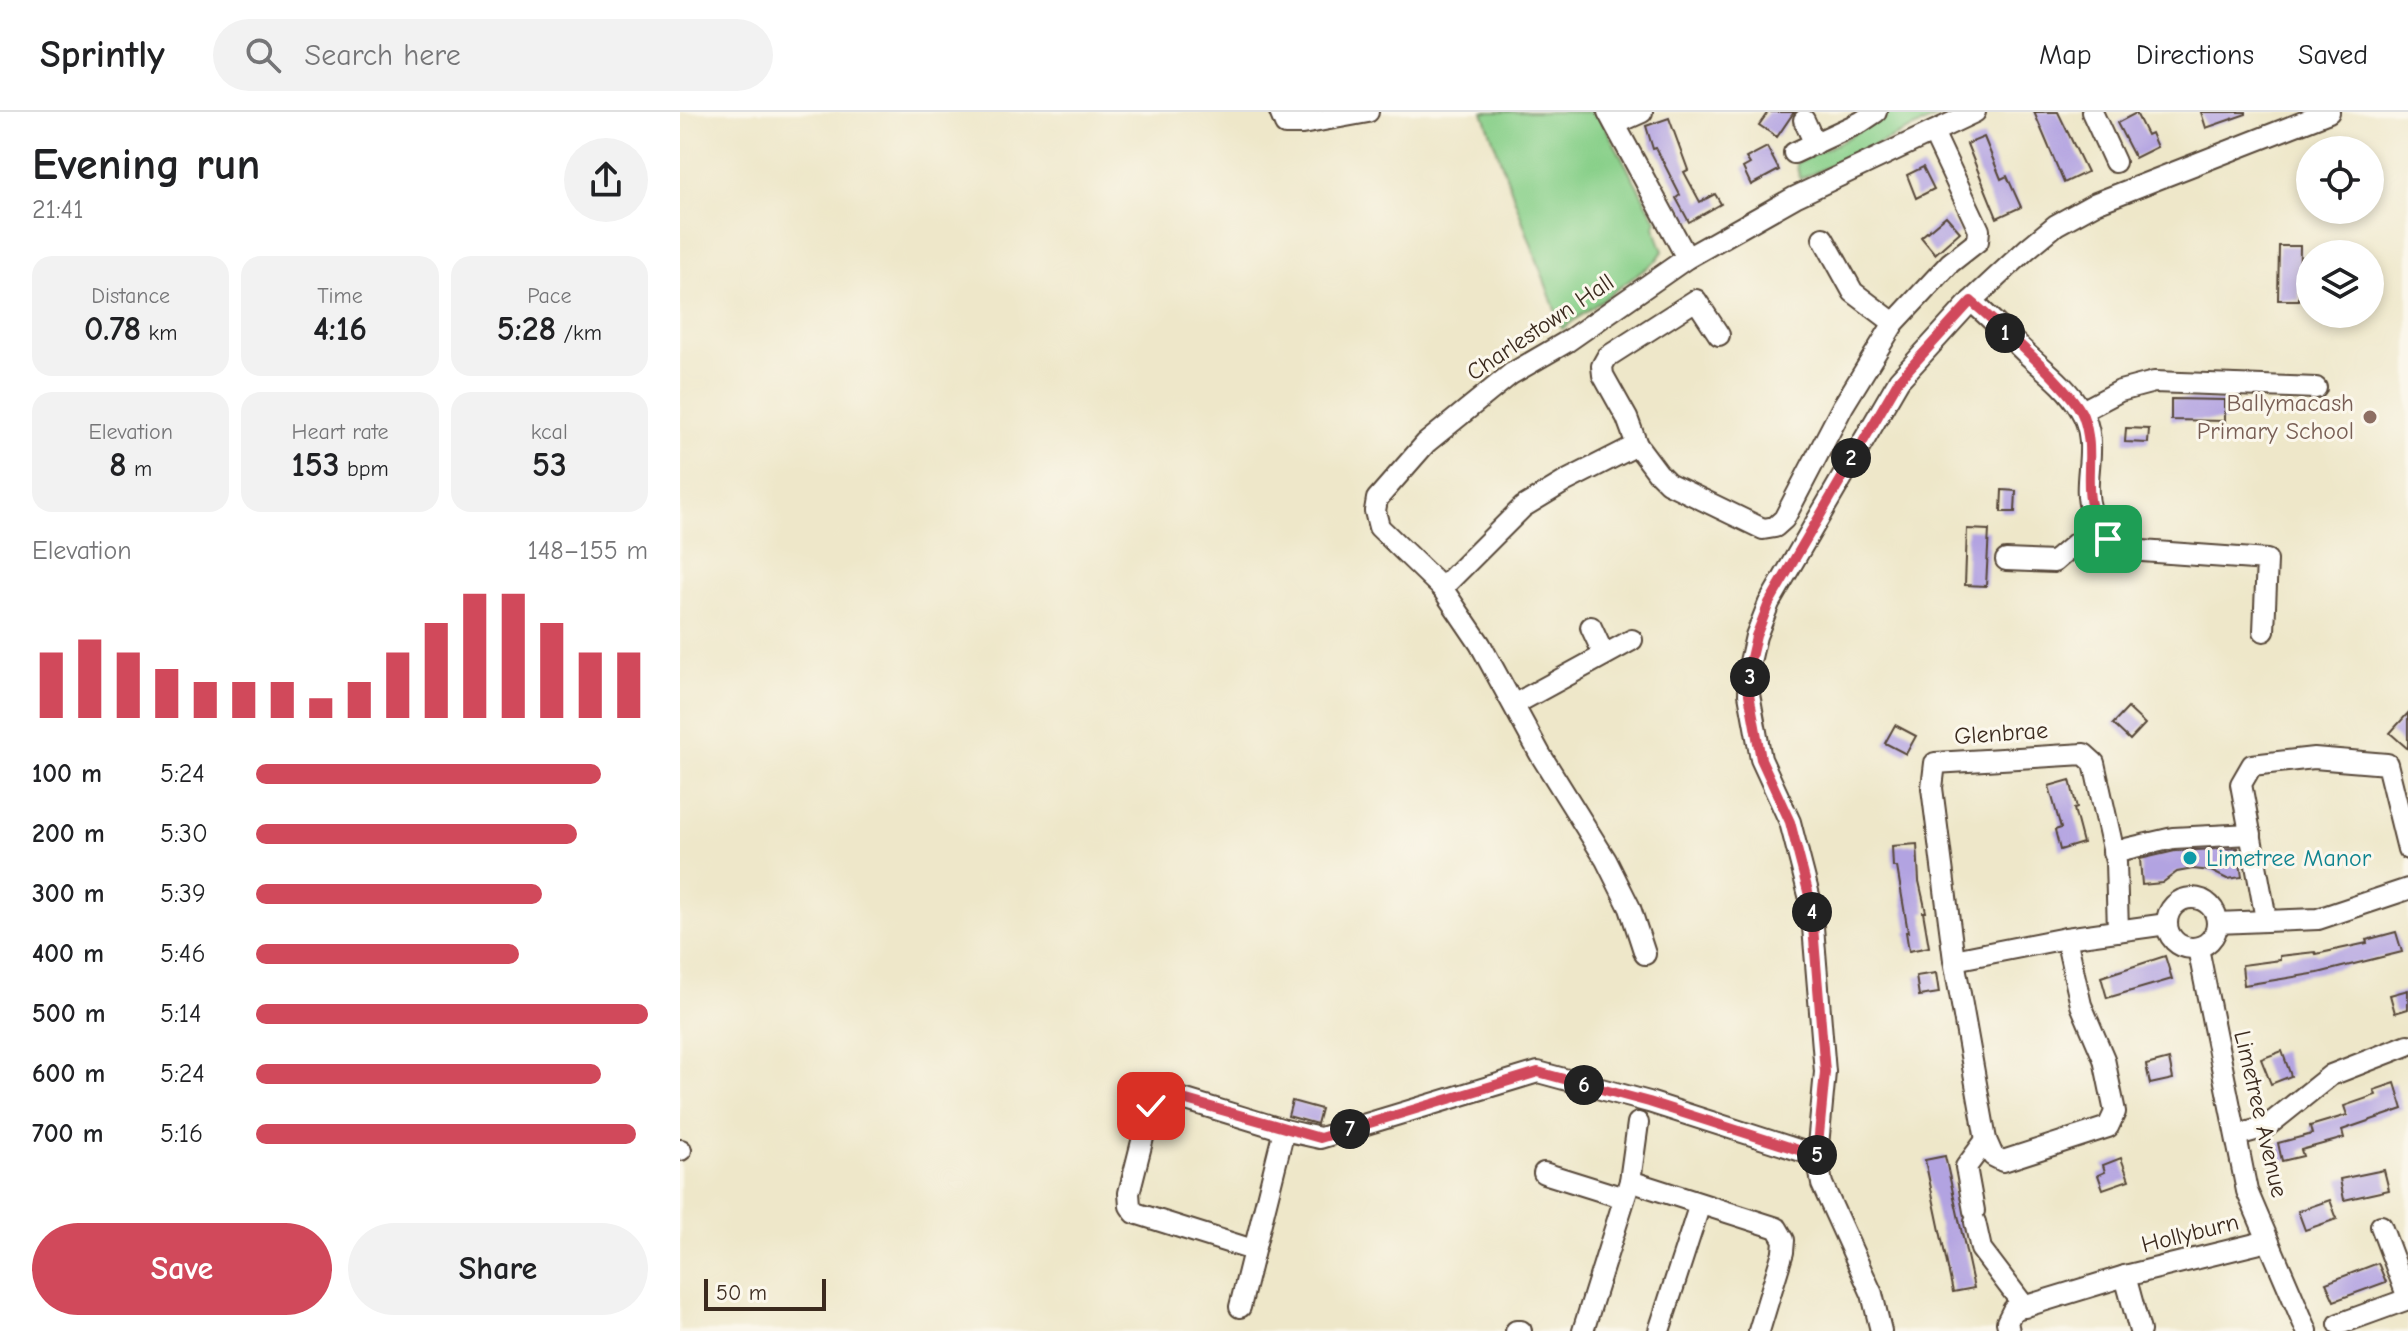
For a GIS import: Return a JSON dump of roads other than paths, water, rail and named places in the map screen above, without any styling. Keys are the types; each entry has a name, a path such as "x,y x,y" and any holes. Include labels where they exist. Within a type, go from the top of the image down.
{"street":[{"path":"1280,112 1285,124 1302,124 1368,112"},
{"path":"1642,112 1611,118 1687,258"},
{"path":"1794,153 1876,112"},
{"name":"Charlestown Hall","path":"1645,954 1630,908 1612,872 1540,754 1480,644 1442,588 1379,527 1375,511 1377,499 1426,443 1511,374 1568,341 1687,258 1795,197 1975,112"},
{"path":"1881,1331 1872,1294 1822,1184 1817,1156 1825,1072 1811,903 1790,822 1761,759 1749,694 1750,662 1756,636 1769,603 1878,411 1906,370 1971,301 2027,249 2056,225 2096,203 2329,112"},
{"path":"2097,114 2115,162"},
{"path":"1804,120 1815,144"},
{"path":"1719,335 1696,300 1607,357 1602,366 1603,375 1627,418 1637,445 1668,483 1763,529 1775,527 1784,519 1843,406 1894,323 1950,263 1978,241 1979,230 1933,132"},
{"path":"1823,238 1853,292 1894,323"},
{"path":"1971,301 2064,389 2082,411 2089,443 2089,501 2097,525 2108,539 2128,550 2267,560 2264,631"},
{"path":"2082,411 2120,391 2154,382 2316,388"},
{"path":"1442,588 1523,507 1637,445"},
{"path":"2006,560 2054,562 2097,525"},
{"path":"1591,627 1604,655"},
{"path":"1515,704 1632,640"},
{"name":"Glenbrae","path":"1986,1140 1954,960 1932,788 1935,763 2084,754 2094,763 2113,852 2118,931"},
{"path":"2266,919 2241,784 2252,765 2314,758 2387,764 2408,849"},
{"path":"2113,852 2173,838 2251,834"},
{"path":"2217,923 2318,919 2408,889"},
{"path":"2191,898 2212,908 2217,923 2212,939 2198,948 2183,947 2177,943 2168,932 2167,924 2171,909 2191,898"},
{"path":"1954,960 2066,938 2167,924"},
{"path":"2009,1331 2007,1322 2013,1310 2025,1307 1981,1249 1966,1167 1986,1140 1993,1156 2003,1161 2108,1127 2115,1112 2104,1059 2081,1005 2066,938"},
{"name":"Limetree Avenue","path":"2198,948 2247,1191 2307,1331"},
{"path":"2238,1135 2266,1127 2331,1075 2408,1045"},
{"path":"1253,1250 1135,1213 1130,1206 1129,1193 1151,1106 1163,1099 1183,1099 1320,1138 1538,1072 1649,1102 1817,1156"},
{"path":"1583,1331 1627,1190 1638,1123"},
{"path":"1240,1307 1284,1130"},
{"path":"1544,1173 1700,1204 1777,1228 1784,1240 1783,1252 1759,1331"},
{"path":"1659,1331 1700,1204"},
{"path":"2339,1324 2408,1298 2381,1226"},
{"name":"Hollyburn","path":"2025,1307 2125,1276 2268,1241"},
{"name":"Hollyburn","path":"2125,1276 2140,1331"}],"place":[{"name":"Ballymacash Primary School","path":"2370,417"},
{"name":"Limetree Manor","path":"2190,858"}]}
